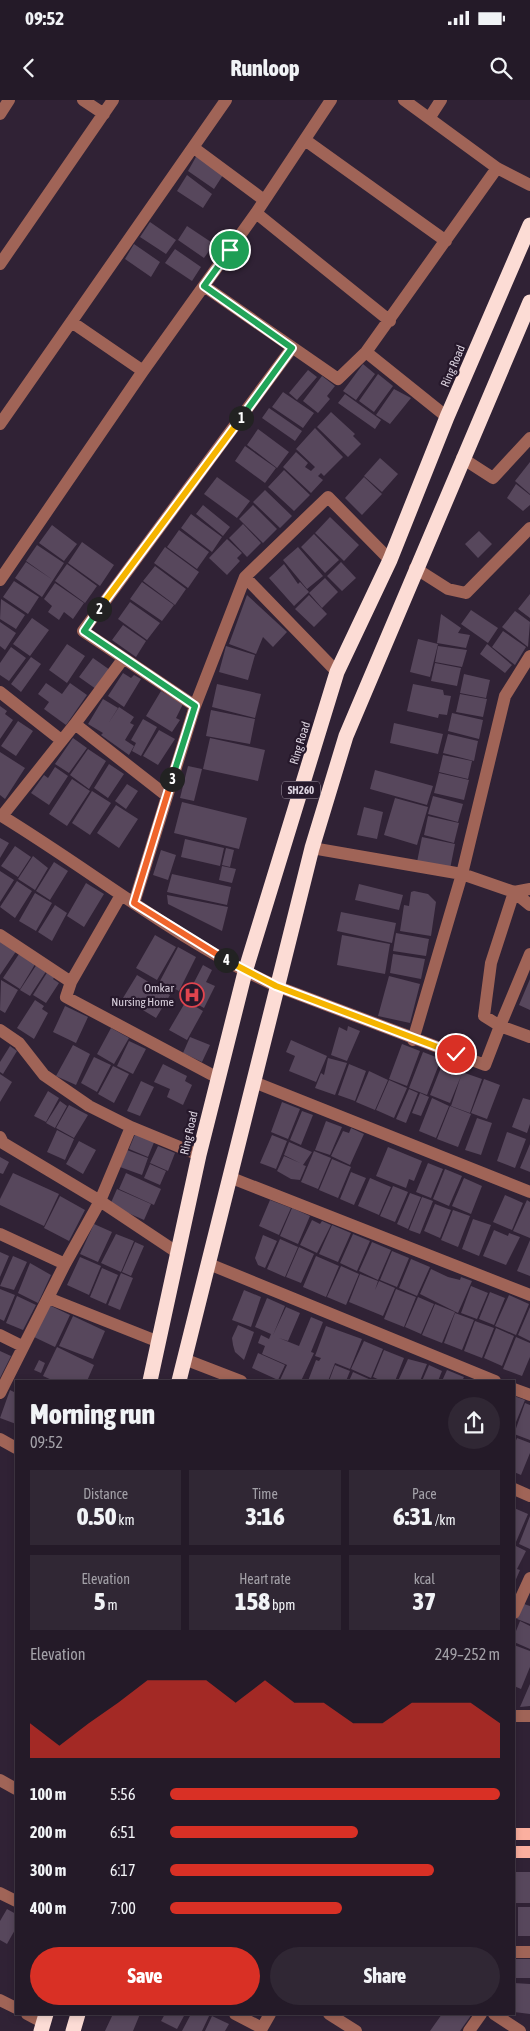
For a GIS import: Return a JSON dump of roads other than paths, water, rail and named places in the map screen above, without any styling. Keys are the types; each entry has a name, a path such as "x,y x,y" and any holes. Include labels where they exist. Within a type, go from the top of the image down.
{"highway":[{"name":"Ring Road","path":"150,1380 199,1155 245,972 337,672 390,560 447,417 530,225"},
{"name":"SH260","path":"179,1380 254,1082 276,986 312,848 346,736 415,568 530,302"},
{"path":"73,2031 78,2015"}],"main road":[{"path":"515,1834 530,1834"},
{"path":"515,1852 530,1852"}],"street":[{"path":"0,114 9,100"},
{"path":"84,100 104,114"},
{"path":"0,264 113,100"},
{"path":"0,424 226,100"},
{"path":"0,580 143,371 256,213 331,100"},
{"path":"404,100 498,168 530,185"},
{"path":"430,118 441,100"},
{"path":"305,140 446,241"},
{"path":"194,148 264,200"},
{"path":"204,286 338,379 366,352 390,321 498,168"},
{"path":"256,213 390,321"},
{"path":"72,322 143,371"},
{"path":"195,706 84,631 292,348"},
{"path":"366,352 447,417"},
{"path":"462,458 493,478 530,438"},
{"path":"134,903 195,706 245,577 328,497 390,560"},
{"path":"415,568 448,589 466,593 530,528"},
{"path":"245,577 337,672"},
{"path":"413,1040 462,874 505,696 529,657"},
{"path":"123,659 75,724 1,815 134,903 245,972 413,1040 485,1066 530,954"},
{"path":"0,692 61,740"},
{"path":"75,724 167,796"},
{"path":"312,848 462,874 514,892 530,905"},
{"path":"514,892 530,889"},
{"path":"514,892 491,963 484,1016 500,1026 530,1037"},
{"path":"122,895 71,982 66,998 218,1078"},
{"path":"0,935 71,982"},
{"path":"0,1030 19,1043 44,1075 89,1106 131,1127 199,1155"},
{"path":"254,1082 530,1192"},
{"path":"0,1393 12,1382 22,1346 100,1201 131,1127"},
{"path":"0,1137 3,1143 100,1201 178,1253"},
{"path":"229,1176 530,1295"},
{"path":"0,1234 65,1264"},
{"path":"209,1264 493,1380"},
{"path":"48,1298 159,1342"},
{"path":"0,1335 22,1346"},
{"path":"184,1359 238,1380"},
{"path":"515,1389 530,1395"},
{"path":"0,1439 15,1447"},
{"path":"515,1489 530,1496"},
{"path":"517,1599 530,1578"},
{"path":"515,1716 530,1716"},
{"path":"0,1780 15,1788"},
{"path":"0,1893 15,1900"},
{"path":"515,1952 530,1952"},
{"path":"0,2000 15,2008"},
{"path":"29,2015 44,2022"},
{"path":"237,2015 262,2030 270,2015"},
{"path":"331,2015 356,2031"},
{"path":"469,2031 480,2015"},
{"path":"496,2015 520,2031"}],"place":[{"name":"Omkar Nursing Home","path":"192,995"}]}
